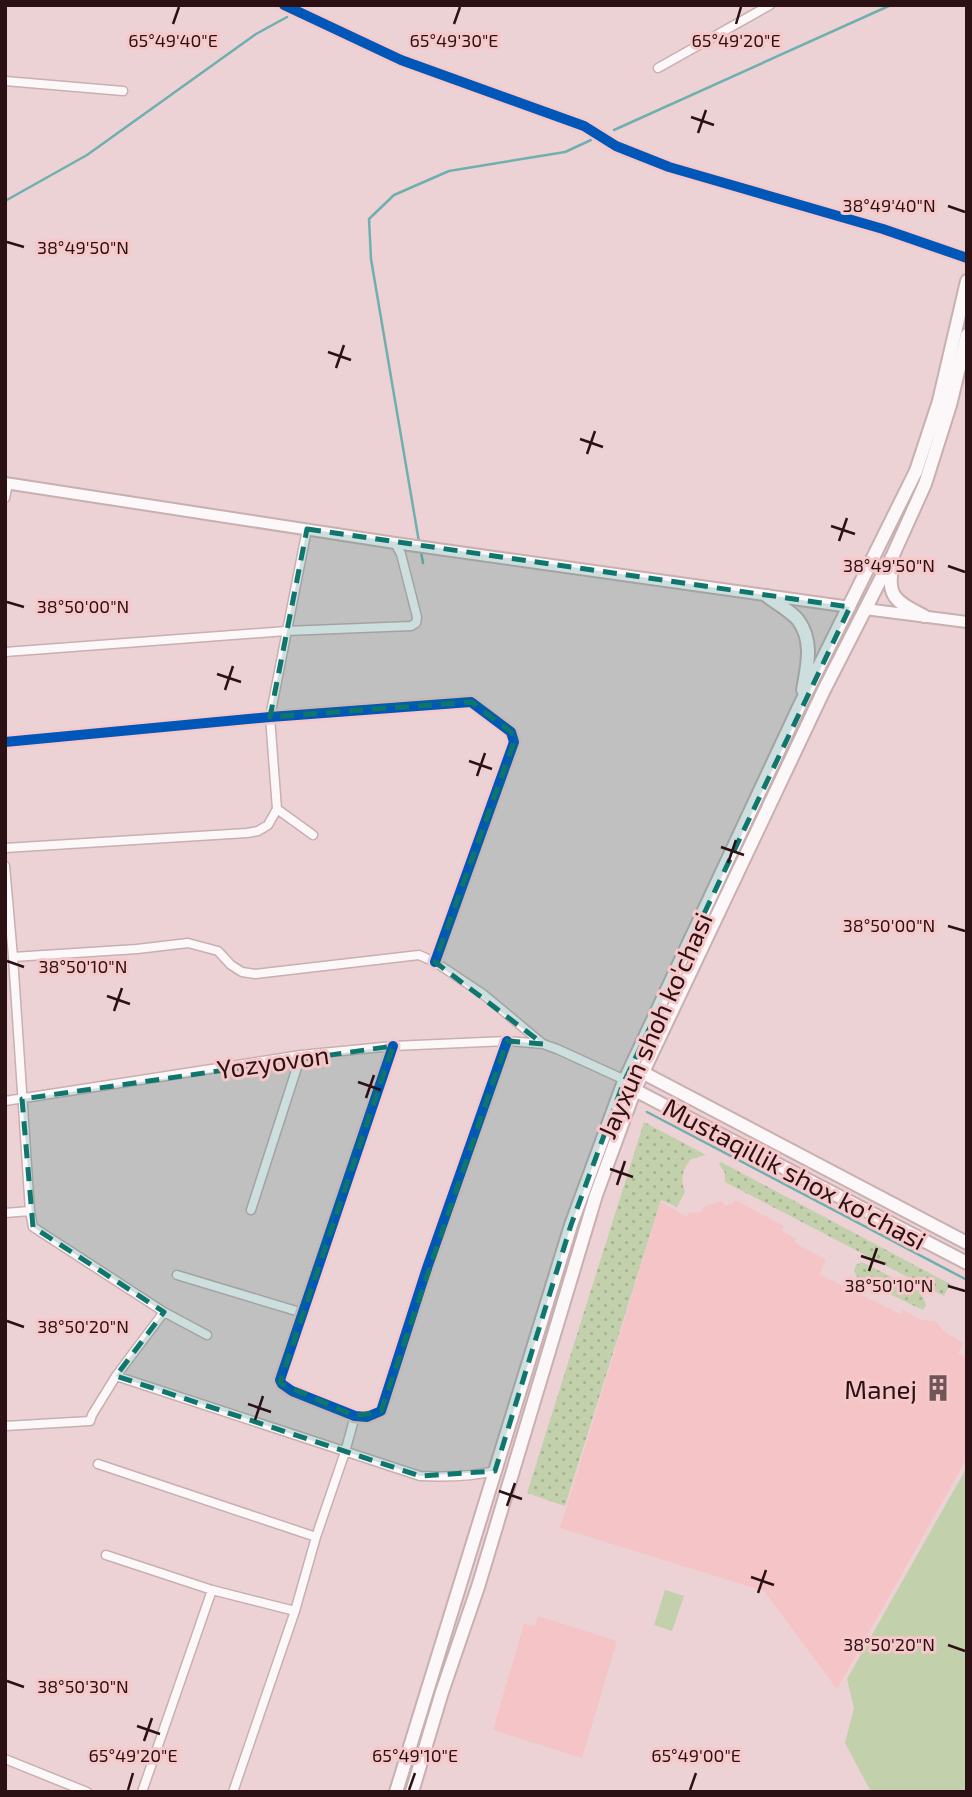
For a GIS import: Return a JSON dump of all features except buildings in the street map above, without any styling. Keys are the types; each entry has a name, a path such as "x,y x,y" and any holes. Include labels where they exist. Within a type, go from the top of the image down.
{"main road":[{"name":"Jayxun shoh ko'chasi","path":"412,1792 478,1587 596,1195 631,1067 799,707 916,471 939,401 967,281"},
{"name":"Jayxun shoh ko'chasi","path":"396,1792 571,1225 628,1085 643,1073 800,740 925,484 950,405 967,335"},
{"path":"6,483 395,543 850,607"},
{"path":"905,528 890,581 893,595 904,606 924,616"},
{"path":"767,596 798,620 809,645 807,671 799,707"},
{"path":"866,609 967,622"},
{"name":"Mustaqillik shox ko'chasi","path":"631,1067 967,1243"},
{"name":"Mustaqillik shox ko'chasi","path":"628,1085 967,1263"}],"street":[{"path":"286,5 401,60 584,126 616,146 669,167 883,229 967,258"},
{"path":"658,68 770,5"},
{"path":"5,81 123,91"},
{"path":"5,498 6,483"},
{"path":"5,848 258,831 268,825 277,809 271,717 307,529"},
{"path":"5,652 286,631 411,626 416,623 417,617 401,554 395,543"},
{"path":"5,742 271,717 471,702 510,732 514,742 435,962"},
{"path":"277,809 313,835"},
{"path":"5,866 33,1227 164,1312 207,1335"},
{"path":"13,957 188,943 218,951 242,972 256,975 419,955 435,962 484,994 543,1044 628,1085"},
{"path":"393,1046 281,1380 282,1384 292,1391 355,1416 367,1417 382,1411 426,1271 507,1041"},
{"name":"Yozyovon","path":"5,1101 300,1055 393,1046 507,1041 543,1044"},
{"path":"251,1210 300,1055"},
{"path":"5,1213 30,1211"},
{"path":"177,1275 303,1313"},
{"path":"5,1426 90,1421 116,1376 164,1312"},
{"path":"116,1376 420,1476 480,1475 495,1471"},
{"path":"233,1792 295,1611 355,1416"},
{"path":"98,1464 316,1537"},
{"path":"106,1555 212,1590 295,1611"},
{"path":"142,1792 212,1590"},
{"path":"5,1759 87,1792"}],"highlighted area":[{"path":"307,529 850,607 623,1084 571,1225 495,1471 420,1476 116,1376 164,1312 33,1227 22,1099 393,1046 280,1383 355,1416 381,1411 507,1041 543,1044 435,962 514,742 511,732 471,702 270,717"}],"shaded area":[{"path":"735,1200 784,1226 782,1231 796,1239 794,1242 826,1260 819,1274 900,1314 903,1310 921,1320 935,1321 944,1332 964,1343 958,1353 967,1358 967,1458 837,1689 764,1591 560,1528 661,1202 687,1217 689,1213 702,1212 703,1207 722,1201 725,1206"},
{"path":"538,1616 617,1641 582,1758 493,1730 524,1624 535,1626"}],"green space":[{"path":"644,1122 706,1155 691,1159 686,1167 682,1179 685,1192 677,1207 661,1200 565,1506 527,1493"},
{"path":"721,1162 950,1284 944,1296 725,1182 725,1173 719,1164"},
{"path":"862,1262 921,1292 926,1305 923,1310 858,1279 854,1271 856,1265"},
{"path":"967,1467 967,1792 871,1792 845,1743 854,1708 847,1679"},
{"path":"665,1590 684,1596 672,1631 654,1625"}],"waterway":[{"path":"614,130 891,5"},
{"path":"5,201 87,155 256,34 287,17"},
{"path":"419,542 371,259 369,219 394,195 449,171 565,152 591,140"},
{"path":"421,552 423,563"},
{"path":"647,1112 967,1280"}],"cycle path":[{"path":"284,5 401,60 584,126 616,146 669,167 883,229 967,258"},
{"path":"5,742 270,717 471,702 511,732 514,742 435,962"},
{"path":"393,1046 280,1380 292,1391 355,1416 367,1417 381,1411 426,1271 507,1041"}],"place":[{"name":"Manej","path":"938,1388"}]}
